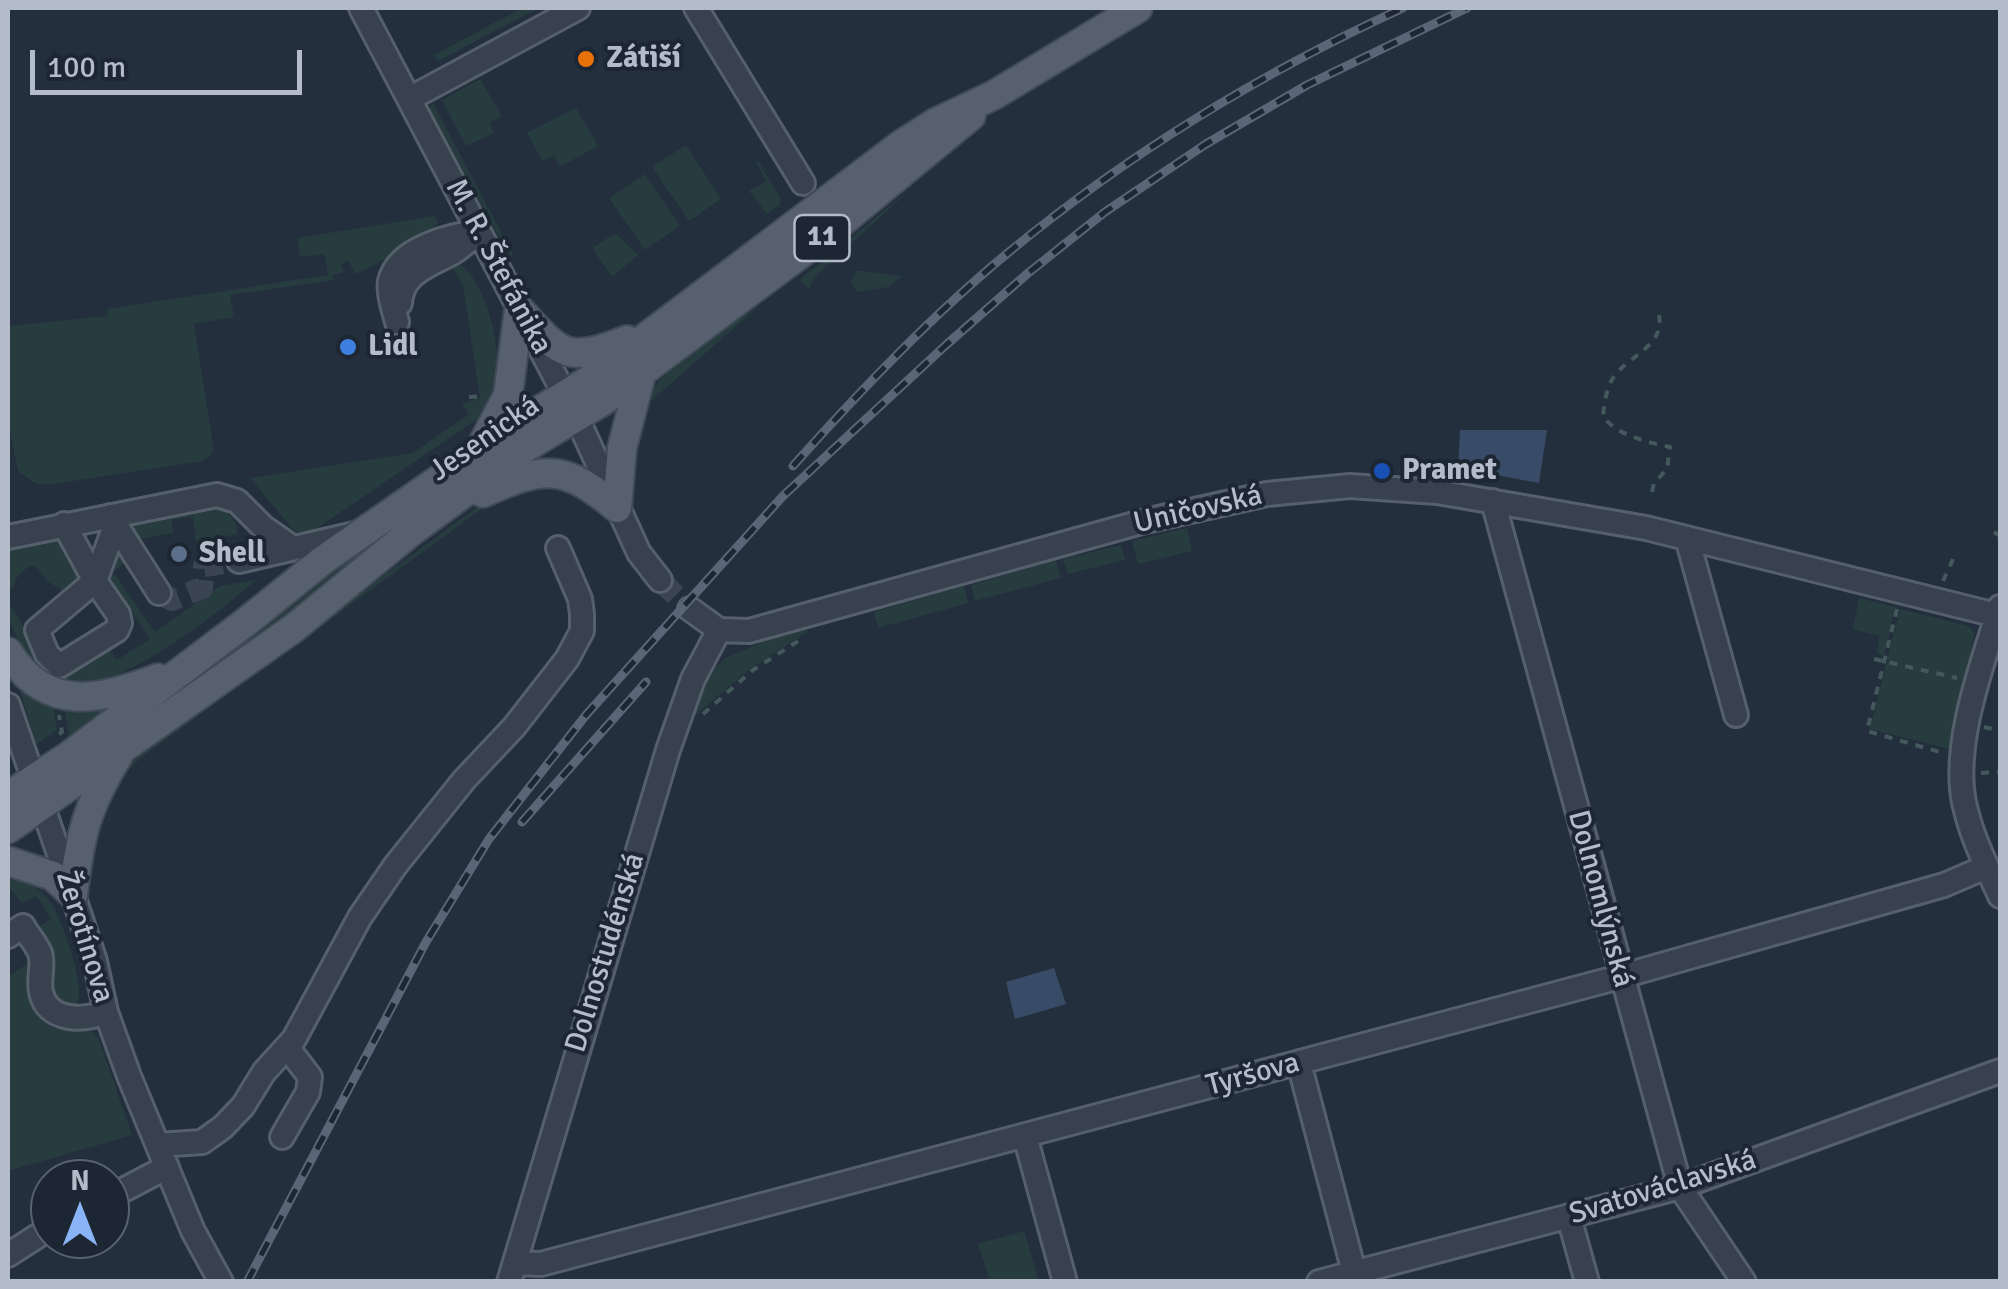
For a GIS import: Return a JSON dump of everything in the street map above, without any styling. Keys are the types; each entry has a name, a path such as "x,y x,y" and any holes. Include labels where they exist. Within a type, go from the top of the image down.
{"main road":[{"name":"Jesenická","path":"8,796 38,791 125,746 294,628 432,516 542,436 657,328 902,144 934,123 994,95 1138,8"},
{"name":"Jesenická","path":"8,829 70,755 364,532 476,453 642,371 831,231 994,95"},
{"path":"519,308 555,346 579,354 599,351 657,328"},
{"path":"476,453 508,395 519,308"},
{"path":"617,508 622,448 642,371"},
{"path":"432,516 505,482 538,472 569,476 588,484 617,508"},
{"path":"8,652 29,678 44,688 78,698 114,694 188,666"},
{"path":"74,895 84,822 99,787 125,746"},
{"path":"8,861 53,876 74,895"}],"street":[{"name":"M. R. Štefánika","path":"362,8 570,406 638,553 660,580"},
{"path":"410,99 578,8"},
{"path":"696,8 803,183"},
{"path":"479,232 405,282 397,322 390,283 396,268 450,234 479,232"},
{"name":"Uničovská","path":"719,630 766,628 1145,521 1267,494 1350,486 1437,492 1687,538 2000,613"},
{"path":"8,537 64,524 112,520 224,495 292,548"},
{"name":"Dolnomlýnská","path":"1493,501 1680,1187 1744,1282"},
{"path":"64,524 95,581 112,520"},
{"path":"112,520 159,594"},
{"path":"240,561 364,532"},
{"path":"1687,538 1736,715"},
{"path":"158,1145 202,1142 223,1127 294,1039 360,917 396,866 464,780 514,728 576,642 582,630 580,599 558,548"},
{"path":"690,609 719,630"},
{"path":"2000,613 1968,725 1962,773 1964,802 1976,846 2000,896"},
{"name":"Dolnostudénská","path":"512,1272 668,750 694,679 719,630"},
{"name":"Žerotínova","path":"8,705 74,895 106,1012 193,1231 221,1282"},
{"name":"Tyršova","path":"512,1272 1621,976 1944,885 1986,866"},
{"path":"8,936 23,926 41,954 41,996 58,1016 106,1012"},
{"path":"282,1137 308,1092 310,1077 287,1047"},
{"path":"1299,1063 1357,1277"},
{"name":"Svatováclavská","path":"1319,1282 1357,1277 1680,1187 2000,1071"},
{"path":"1025,1136 1065,1282"},
{"path":"130,1186 167,1167"},
{"path":"1570,1217 1586,1282"},
{"path":"8,1254 30,1240"}],"path":[{"path":"1652,492 1654,483 1667,469 1670,447 1641,440 1603,418 1614,377 1654,342 1661,324 1659,314"},
{"path":"1994,532 2000,536"},
{"path":"1941,585 1954,557"},
{"path":"1898,605 1866,731 1952,756"},
{"path":"701,716 753,670 816,630"},
{"path":"1874,659 1968,681"},
{"path":"1864,702 1874,705"},
{"path":"50,740 62,732 59,707"},
{"path":"1879,744 1880,736"},
{"path":"1922,755 1923,748"},
{"path":"1972,773 2000,772"}],"green space":[{"path":"522,8 539,8 438,61 434,55"},
{"path":"480,79 502,116 489,122 494,133 466,146 442,100"},
{"path":"433,103 513,255 510,257 429,109"},
{"path":"576,108 598,146 560,167 554,156 542,161 527,133"},
{"path":"686,145 721,199 689,221 652,167"},
{"path":"758,161 781,199 767,214 749,191 766,181"},
{"path":"645,174 680,226 645,250 609,198"},
{"path":"912,188 815,277 809,289 799,280"},
{"path":"435,216 439,223 423,234 425,239 356,274 348,261 341,264 344,272 333,275 334,280 230,295 234,317 194,324 214,451 203,461 53,484 36,484 18,471 8,422 9,326 108,316 107,309 328,275 325,254 300,257 297,238"},
{"path":"615,233 638,255 612,277 592,248"},
{"path":"457,264 467,270 483,296 497,347 498,374 485,408 479,418 313,531 296,533 250,478 413,453 469,414 462,404 480,397 463,286 452,267"},
{"path":"856,271 902,276 888,287 857,292 851,283"},
{"path":"758,307 643,408 650,393 676,364"},
{"path":"437,498 356,557 279,624 192,689 78,761 261,628 355,548"},
{"path":"483,503 490,503 142,757 107,789 124,769 175,727"},
{"path":"216,507 231,517 237,534 196,542 193,517 172,520 173,533 136,540 124,522"},
{"path":"1187,528 1192,551 1138,564 1132,541"},
{"path":"62,536 83,579 63,590 48,582 35,566 29,566 8,590 8,543"},
{"path":"1121,545 1125,560 1068,574 1063,559"},
{"path":"116,548 126,562 113,572 155,632 220,586 256,580 198,626 124,672 84,684 48,674 22,645 12,625 8,602 52,671 108,646 117,660 150,639 107,575"},
{"path":"1056,560 1061,578 975,601 971,585"},
{"path":"964,586 968,603 878,628 874,612"},
{"path":"1859,598 1895,607 1884,656 1877,654 1879,636 1853,629"},
{"path":"1900,609 1968,626 1975,633 1950,749 1870,729"},
{"path":"804,625 807,632 750,669 683,726 706,676 727,657"},
{"path":"16,678 53,705 57,730 36,744"},
{"path":"124,701 69,738 64,706"},
{"path":"8,880 35,887 59,918 79,986 72,1008 63,1008 48,989 52,951 39,927 51,918 36,896 22,904"},
{"path":"28,963 30,993 38,1016 57,1029 88,1028 99,1039 132,1135 49,1159 30,1159 30,1165 8,1171 8,977"},
{"path":"1024,1231 1039,1281 990,1281 978,1244"}],"water":[{"path":"1460,430 1547,430 1539,483 1458,468"},
{"path":"1054,968 1066,1004 1015,1019 1006,982"}],"tunnel":[{"path":"159,593 172,600 202,588 204,566 239,561"},
{"path":"660,580 690,609"}],"railway":[{"path":"793,466 924,328 1054,216 1149,149 1248,87 1403,8"},
{"path":"247,1282 426,942 489,839 586,715 783,496 946,345 1105,212 1206,144 1307,85 1467,8"},
{"path":"522,822 646,682"}],"place":[{"name":"Zátiší","path":"586,59"},
{"name":"Lidl","path":"348,347"},
{"name":"Pramet","path":"1382,471"},
{"name":"Shell","path":"179,554"}]}
